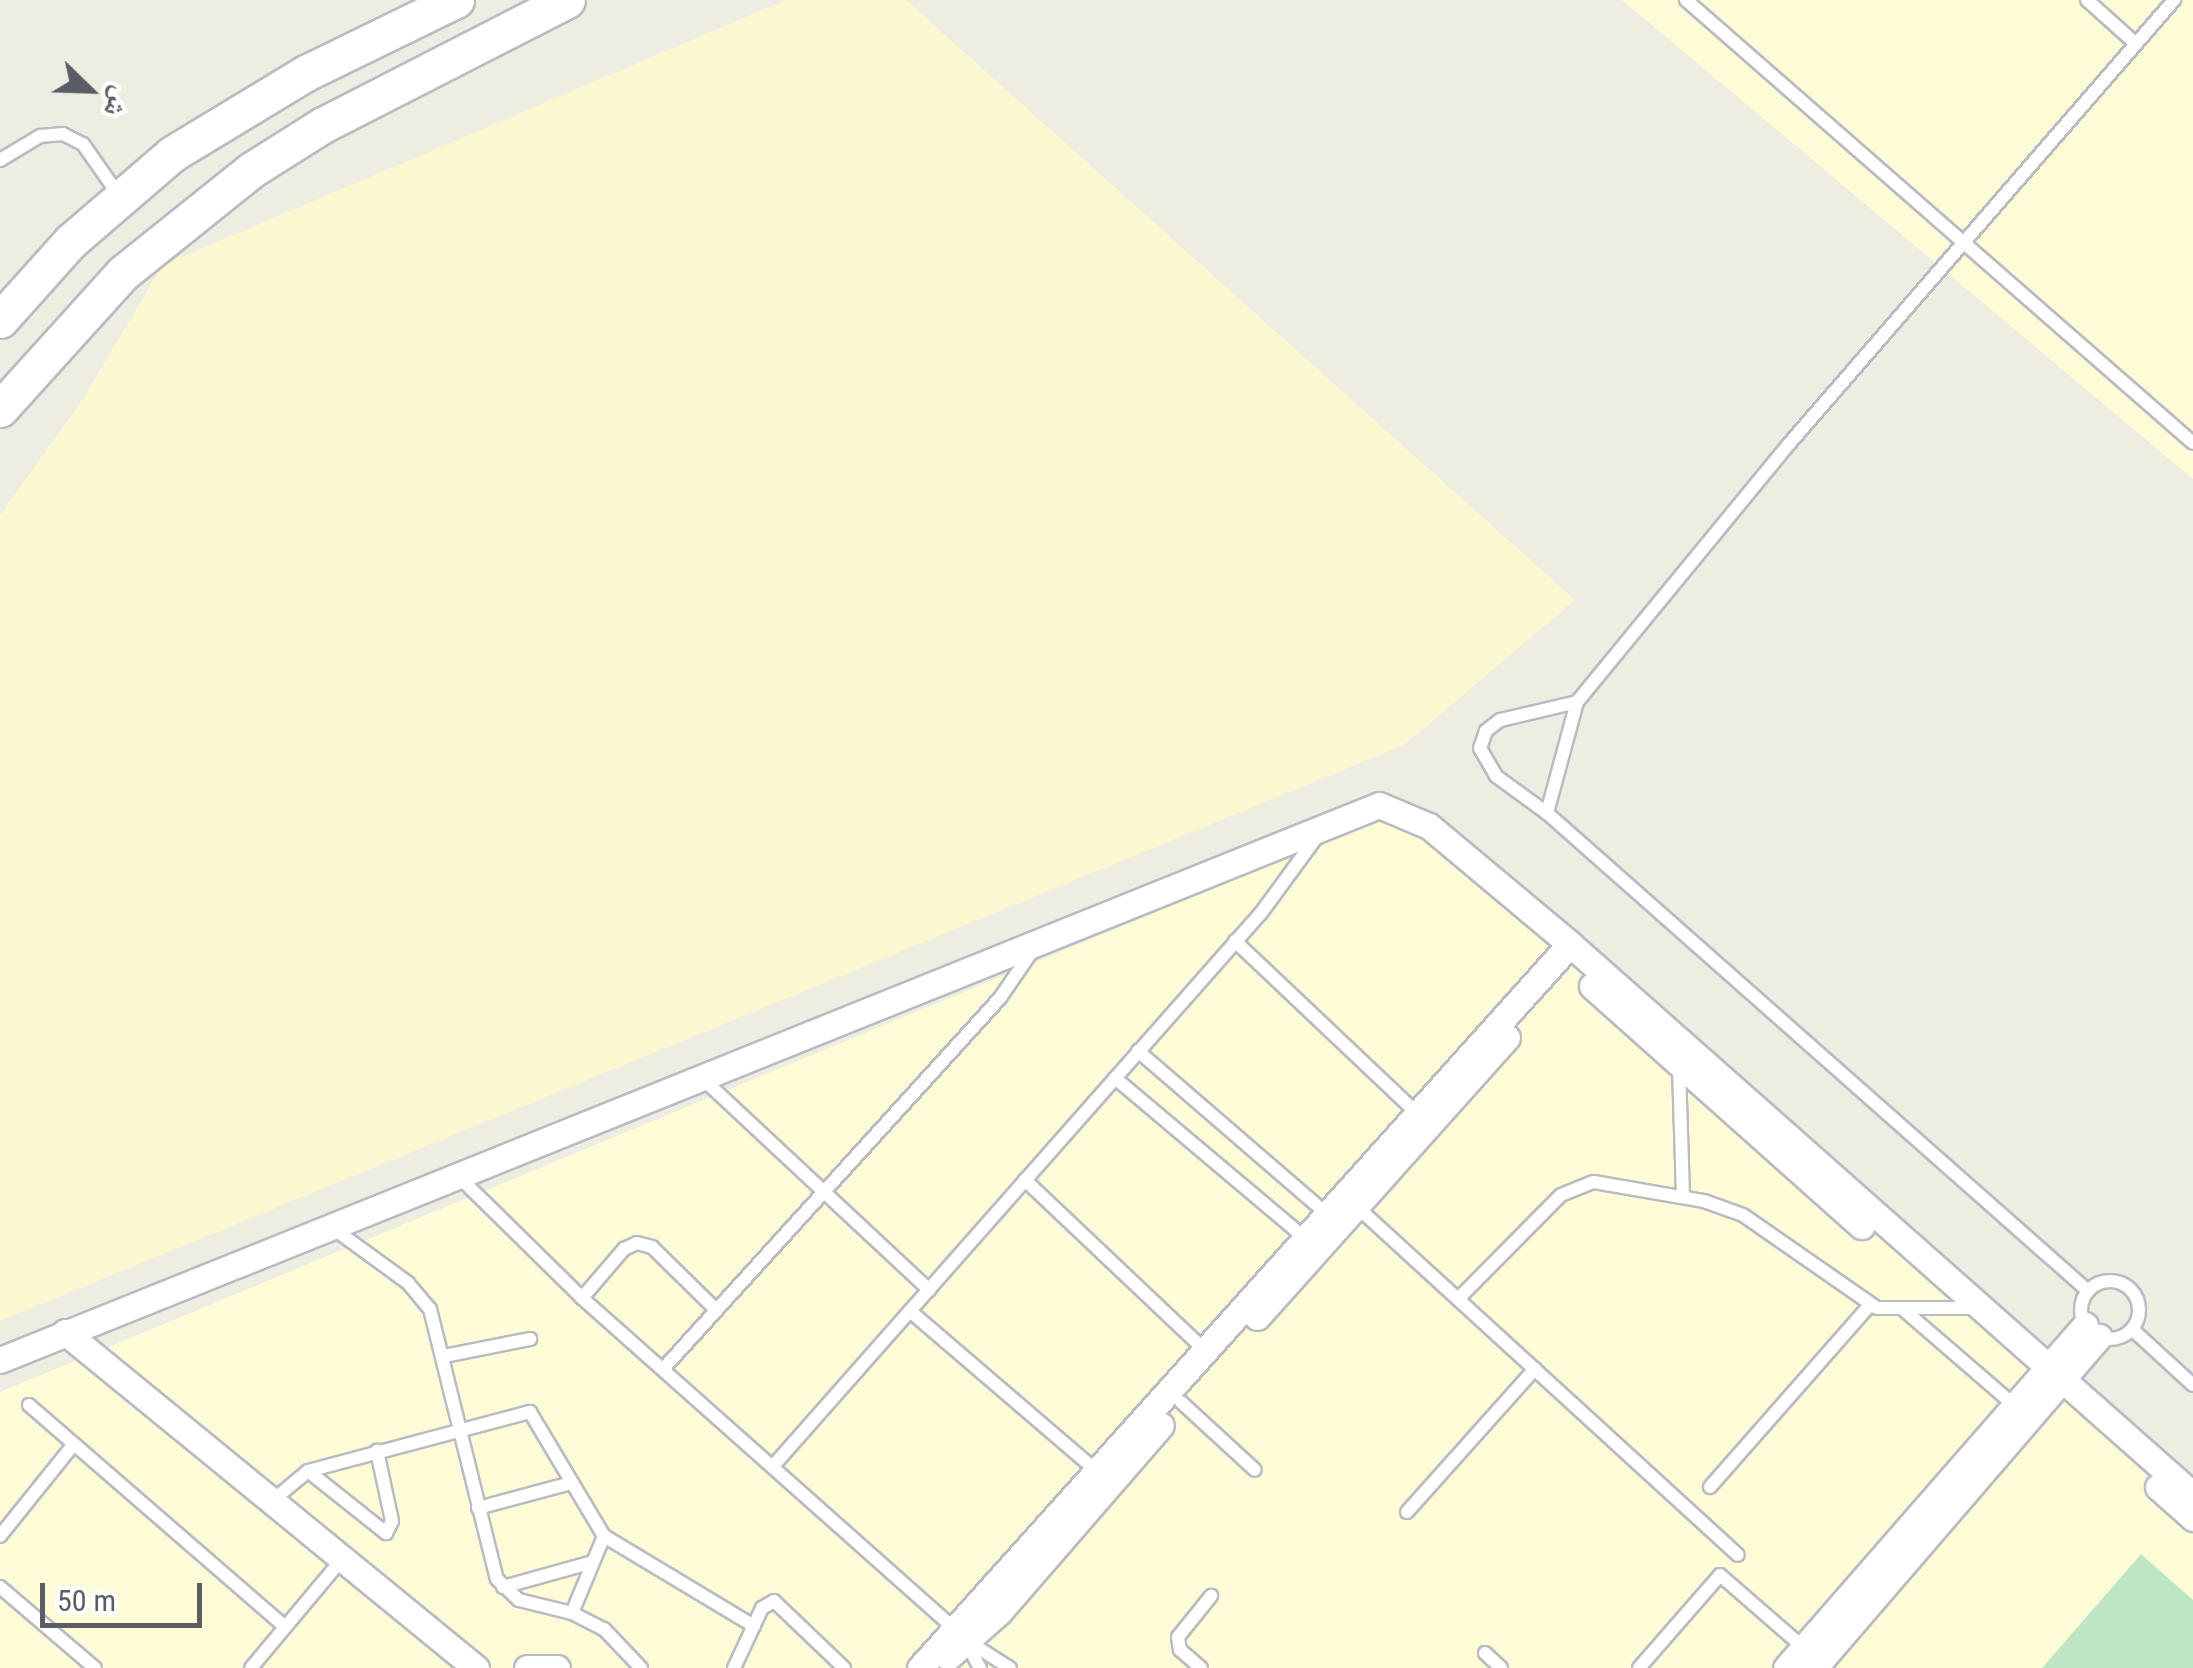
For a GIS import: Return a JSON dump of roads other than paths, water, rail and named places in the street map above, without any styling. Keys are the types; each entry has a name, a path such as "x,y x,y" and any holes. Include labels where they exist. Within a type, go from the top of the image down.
{"street":[{"path":"0,320 120,196 242,109 456,0"},
{"path":"0,409 123,273 253,170 323,125 567,0"},
{"path":"0,1360 1035,947 1327,820 1380,804 1429,826 1967,1308"},
{"path":"1570,955 1679,1066 2193,1495"},
{"path":"920,1668 960,1634 1104,1477 1570,955"},
{"path":"1104,1477 1181,1402 1211,1356 1304,1238 1341,1209"},
{"path":"66,1332 476,1668"},
{"path":"1786,1668 1812,1659 2092,1332"},
{"path":"1812,1659 2015,1406 2051,1380"},
{"path":"2051,1380 2193,1518"},
{"path":"938,1668 960,1634"},
{"path":"527,1668 557,1668"}],"lane":[{"path":"1686,0 2193,443"},
{"path":"2088,0 2136,44"},
{"path":"1548,813 1577,702 2174,0"},
{"path":"0,160 40,136 62,134 83,144 120,196"},
{"path":"1577,702 1500,720 1480,748 1496,776 1548,813 2088,1291"},
{"path":"774,1465 1236,942 1327,820"},
{"path":"1236,942 1422,1117"},
{"path":"663,1369 1000,998 1035,947"},
{"path":"1138,1052 1458,1299 1738,1555"},
{"path":"1679,1066 1683,1196"},
{"path":"1115,1078 1304,1238"},
{"path":"704,1080 928,1290"},
{"path":"460,1178 582,1298 960,1634 1010,1668"},
{"path":"1025,1180 1211,1356"},
{"path":"1458,1299 1571,1188 1606,1182 1683,1196 1761,1225 1870,1304 1905,1311 1967,1308"},
{"path":"334,1229 416,1291 434,1319 478,1508 502,1587 529,1604 572,1613 618,1640 641,1668"},
{"path":"582,1298 624,1249 637,1243 652,1248 716,1310"},
{"path":"2104,1281 2130,1288 2140,1313 2133,1330 2117,1339 2092,1332 2081,1308 2088,1291 2104,1281"},
{"path":"1710,1487 1870,1304"},
{"path":"910,1311 1104,1477"},
{"path":"1905,1311 2015,1406"},
{"path":"2133,1330 2193,1385"},
{"path":"444,1356 530,1339"},
{"path":"1407,1512 1534,1369"},
{"path":"1181,1402 1254,1470"},
{"path":"29,1405 285,1627"},
{"path":"272,1501 308,1471 530,1412 604,1536 754,1626"},
{"path":"0,1536 74,1444"},
{"path":"308,1471 386,1533 392,1521 378,1451"},
{"path":"478,1508 571,1483"},
{"path":"572,1613 604,1536"},
{"path":"252,1668 342,1559"},
{"path":"502,1587 593,1562"},
{"path":"1639,1668 1720,1574 1812,1659"},
{"path":"0,1587 95,1668"},
{"path":"1201,1668 1180,1650 1178,1637 1211,1596"},
{"path":"734,1668 765,1604 774,1601 844,1668"},
{"path":"960,1634 980,1668"},
{"path":"1486,1654 1501,1668"}]}
